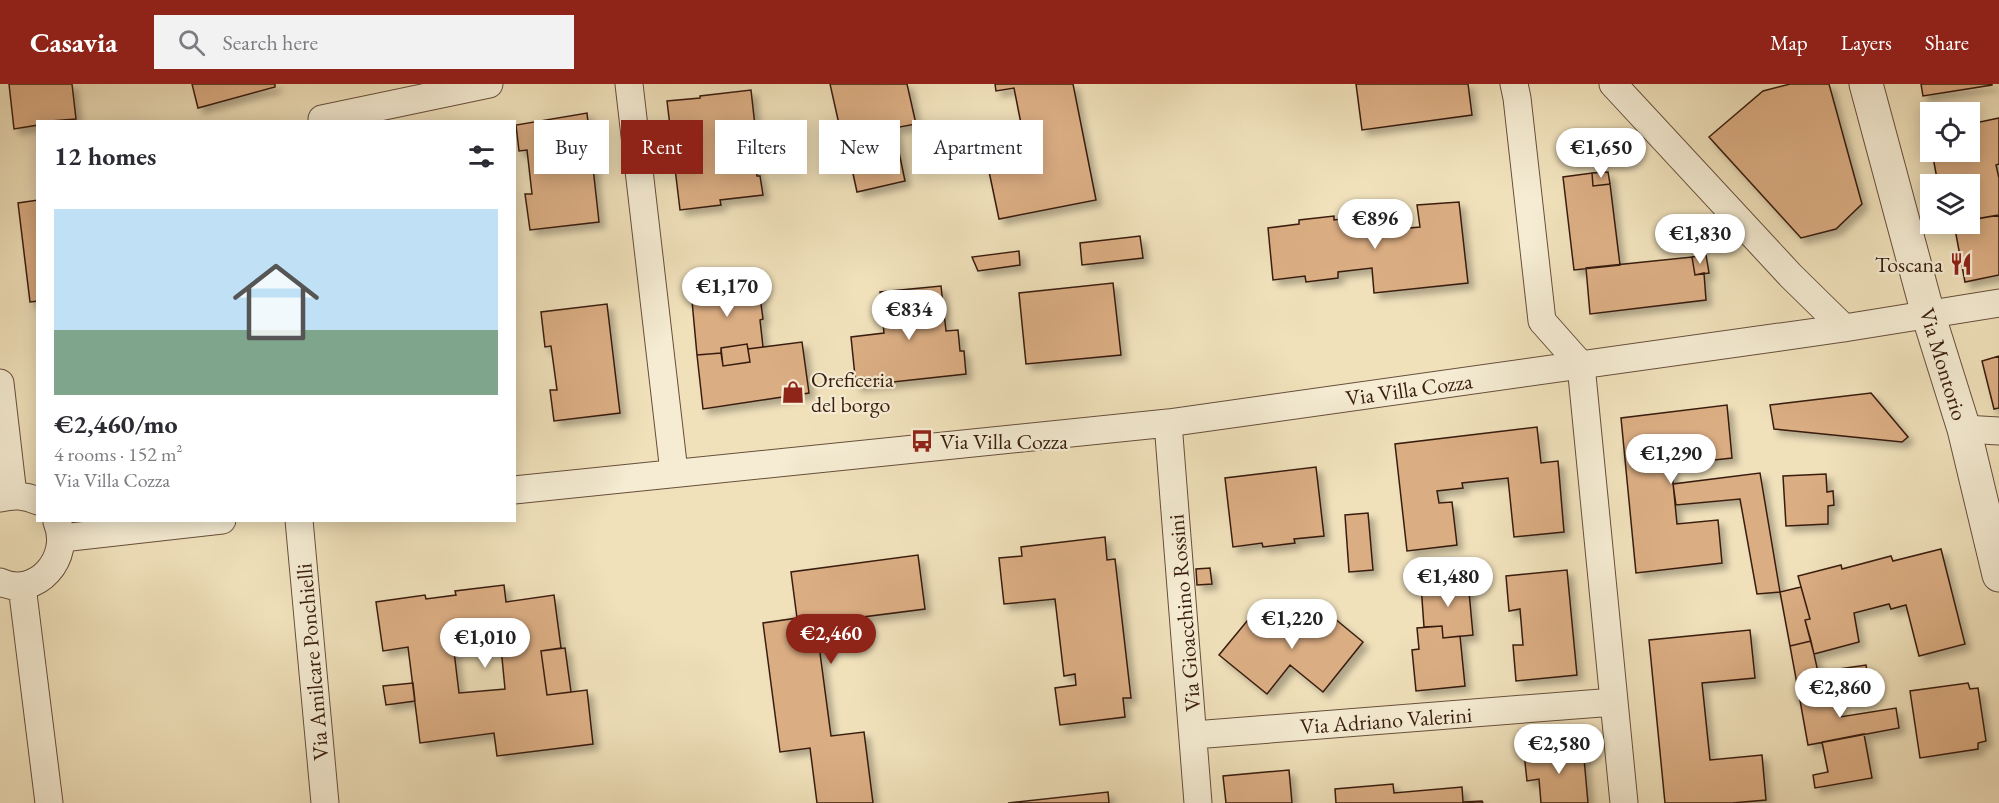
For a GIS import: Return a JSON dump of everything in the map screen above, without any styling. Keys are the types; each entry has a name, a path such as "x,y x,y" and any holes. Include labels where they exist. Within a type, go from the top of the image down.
{"street":[{"path":"322,119 489,84"},
{"path":"629,84 674,472"},
{"path":"1613,84 1791,276 1844,327"},
{"name":"Via Montorio","path":"1866,84 1928,314 1964,429 1999,575"},
{"path":"1518,89 1542,321 1581,365 1624,803"},
{"name":"Via Villa Cozza","path":"516,490 1168,423 1999,303"},
{"path":"0,383 17,498"},
{"name":"Via Gioacchino Rossini","path":"1168,423 1198,803"},
{"path":"1964,429 1999,431"},
{"path":"49,803 11,584 35,582 55,564 60,551 59,529 186,522"},
{"name":"Via Amilcare Ponchielli","path":"300,522 325,803"},
{"name":"Via Adriano Valerini","path":"1194,735 1614,702"}],"building":[{"path":"9,84 72,84 76,119 36,120 36,125 14,129"},
{"path":"192,84 275,84 275,87 198,108"},
{"path":"830,84 907,84 915,120 912,120 912,125 900,127 900,120 838,120"},
{"path":"995,84 1073,84 1096,200 999,219 990,174 1043,174 1043,120 1020,120 1014,88 996,91"},
{"path":"1356,84 1468,84 1472,115 1362,130"},
{"path":"1790,84 1829,84 1862,204 1836,229 1801,238 1709,137 1763,91"},
{"path":"1921,84 1992,84 1992,85 1923,96"},
{"path":"751,90 754,120 715,120 715,174 757,174 760,176 763,195 720,200 721,205 680,210 676,174 703,174 703,120 669,120 667,101 700,98 700,96"},
{"path":"587,113 588,120 546,120"},
{"path":"1999,118 1999,164 1996,165 1999,178 1999,215 1980,218 1980,174 1936,174 1934,162 1980,162 1980,122"},
{"path":"534,122 534,174 594,174 599,222 530,230 525,194 532,194 527,150 519,151 516,125"},
{"path":"900,157 905,181 857,192 853,174 900,174"},
{"path":"1608,172 1610,184 1593,186 1592,173"},
{"path":"1592,173 1593,186 1610,184 1620,265 1574,270 1563,177"},
{"path":"36,200 36,301 30,302 18,203"},
{"path":"1459,202 1468,283 1374,293 1372,268 1338,272 1338,278 1306,282 1305,276 1273,280 1268,228 1299,224 1299,220 1334,216 1334,220 1374,215 1376,231 1420,227 1417,205"},
{"path":"1999,215 1999,275 1965,282 1956,234 1980,234 1980,218"},
{"path":"1140,236 1143,258 1082,265 1080,243"},
{"path":"1019,251 1020,265 978,271 972,257"},
{"path":"1706,255 1709,273 1695,275 1692,257"},
{"path":"1692,257 1695,275 1704,273 1706,300 1590,314 1586,268"},
{"path":"758,282 763,319 760,320 763,347 748,349 747,344 721,348 721,353 697,355 691,290"},
{"path":"1113,283 1121,355 1026,364 1019,293"},
{"path":"941,286 946,331 958,330 960,351 964,351 966,374 856,386 851,337 884,333 880,292"},
{"path":"607,304 620,413 554,421 550,390 557,390 551,346 545,347 541,312"},
{"path":"802,342 809,393 703,409 697,355 721,353 723,366 750,362 748,349"},
{"path":"747,344 750,362 723,366 721,348"},
{"path":"1999,356 1999,408 1994,409 1982,361"},
{"path":"1871,393 1908,437 1902,442 1774,429 1770,405"},
{"path":"1727,405 1732,458 1687,463 1686,450 1670,452 1677,524 1718,520 1722,563 1636,573 1621,418"},
{"path":"1537,427 1541,463 1558,461 1564,532 1514,537 1508,478 1462,483 1463,488 1437,491 1439,503 1452,502 1457,545 1407,551 1395,444"},
{"path":"1316,467 1324,536 1294,539 1295,543 1263,547 1262,543 1233,547 1225,478"},
{"path":"1760,473 1780,592 1757,594 1740,499 1676,505 1673,484"},
{"path":"1826,474 1827,492 1833,491 1834,505 1828,506 1828,524 1786,526 1783,476"},
{"path":"1368,513 1373,570 1349,572 1345,515"},
{"path":"1105,537 1107,560 1115,559 1131,698 1123,698 1125,717 1060,725 1055,688 1076,685 1075,674 1064,676 1055,599 1004,604 999,558 1022,556 1021,547"},
{"path":"1941,549 1965,644 1919,656 1906,605 1891,609 1889,604 1854,613 1859,642 1814,654 1805,620 1810,619 1798,576 1841,565 1842,569 1891,556 1893,561"},
{"path":"918,555 925,609 816,623 831,736 864,732 873,803 817,803 810,748 780,752 763,623 797,618 791,572"},
{"path":"1210,568 1212,584 1197,585 1196,569"},
{"path":"1567,570 1577,675 1516,681 1513,645 1523,645 1520,609 1509,611 1506,576"},
{"path":"1468,581 1473,635 1443,638 1442,626 1424,627 1421,585"},
{"path":"504,585 506,602 554,595 561,648 541,651 547,695 587,690 593,744 497,756 494,733 420,743 408,647 383,651 376,602 425,595 426,599 456,595 455,591","holes":["500,637 505,689 459,693 453,643"]},
{"path":"1801,587 1810,619 1805,620 1811,641 1790,646 1780,592"},
{"path":"1317,604 1363,642 1323,692 1290,665 1267,694 1219,655 1257,609 1291,636"},
{"path":"1442,626 1443,638 1460,636 1465,686 1416,691 1412,650 1419,649 1417,628"},
{"path":"1750,630 1755,678 1702,683 1710,760 1762,755 1766,800 1732,803 1665,803 1649,640"},
{"path":"1811,641 1818,672 1866,665 1870,686 1799,695 1790,646"},
{"path":"565,648 571,692 547,695 541,651"},
{"path":"413,683 415,701 386,705 383,686"},
{"path":"1968,683 1970,689 1978,688 1986,741 1978,743 1978,749 1920,758 1910,691"},
{"path":"1835,690 1840,717 1896,708 1899,728 1808,745 1799,695"},
{"path":"1864,734 1872,778 1815,788 1813,775 1828,772 1822,742"},
{"path":"1583,747 1588,803 1541,803 1539,779 1527,781 1524,753"},
{"path":"1289,770 1292,803 1226,803 1223,776"},
{"path":"1393,784 1394,793 1462,787 1463,802 1482,801 1483,803 1336,803 1335,789"},
{"path":"1108,792 1109,803 1008,803"}],"place":[{"name":"Toscana","path":"1961,264"},
{"name":"Oreficeria del borgo","path":"793,392"},
{"name":"Via Villa Cozza","path":"922,441"}]}
